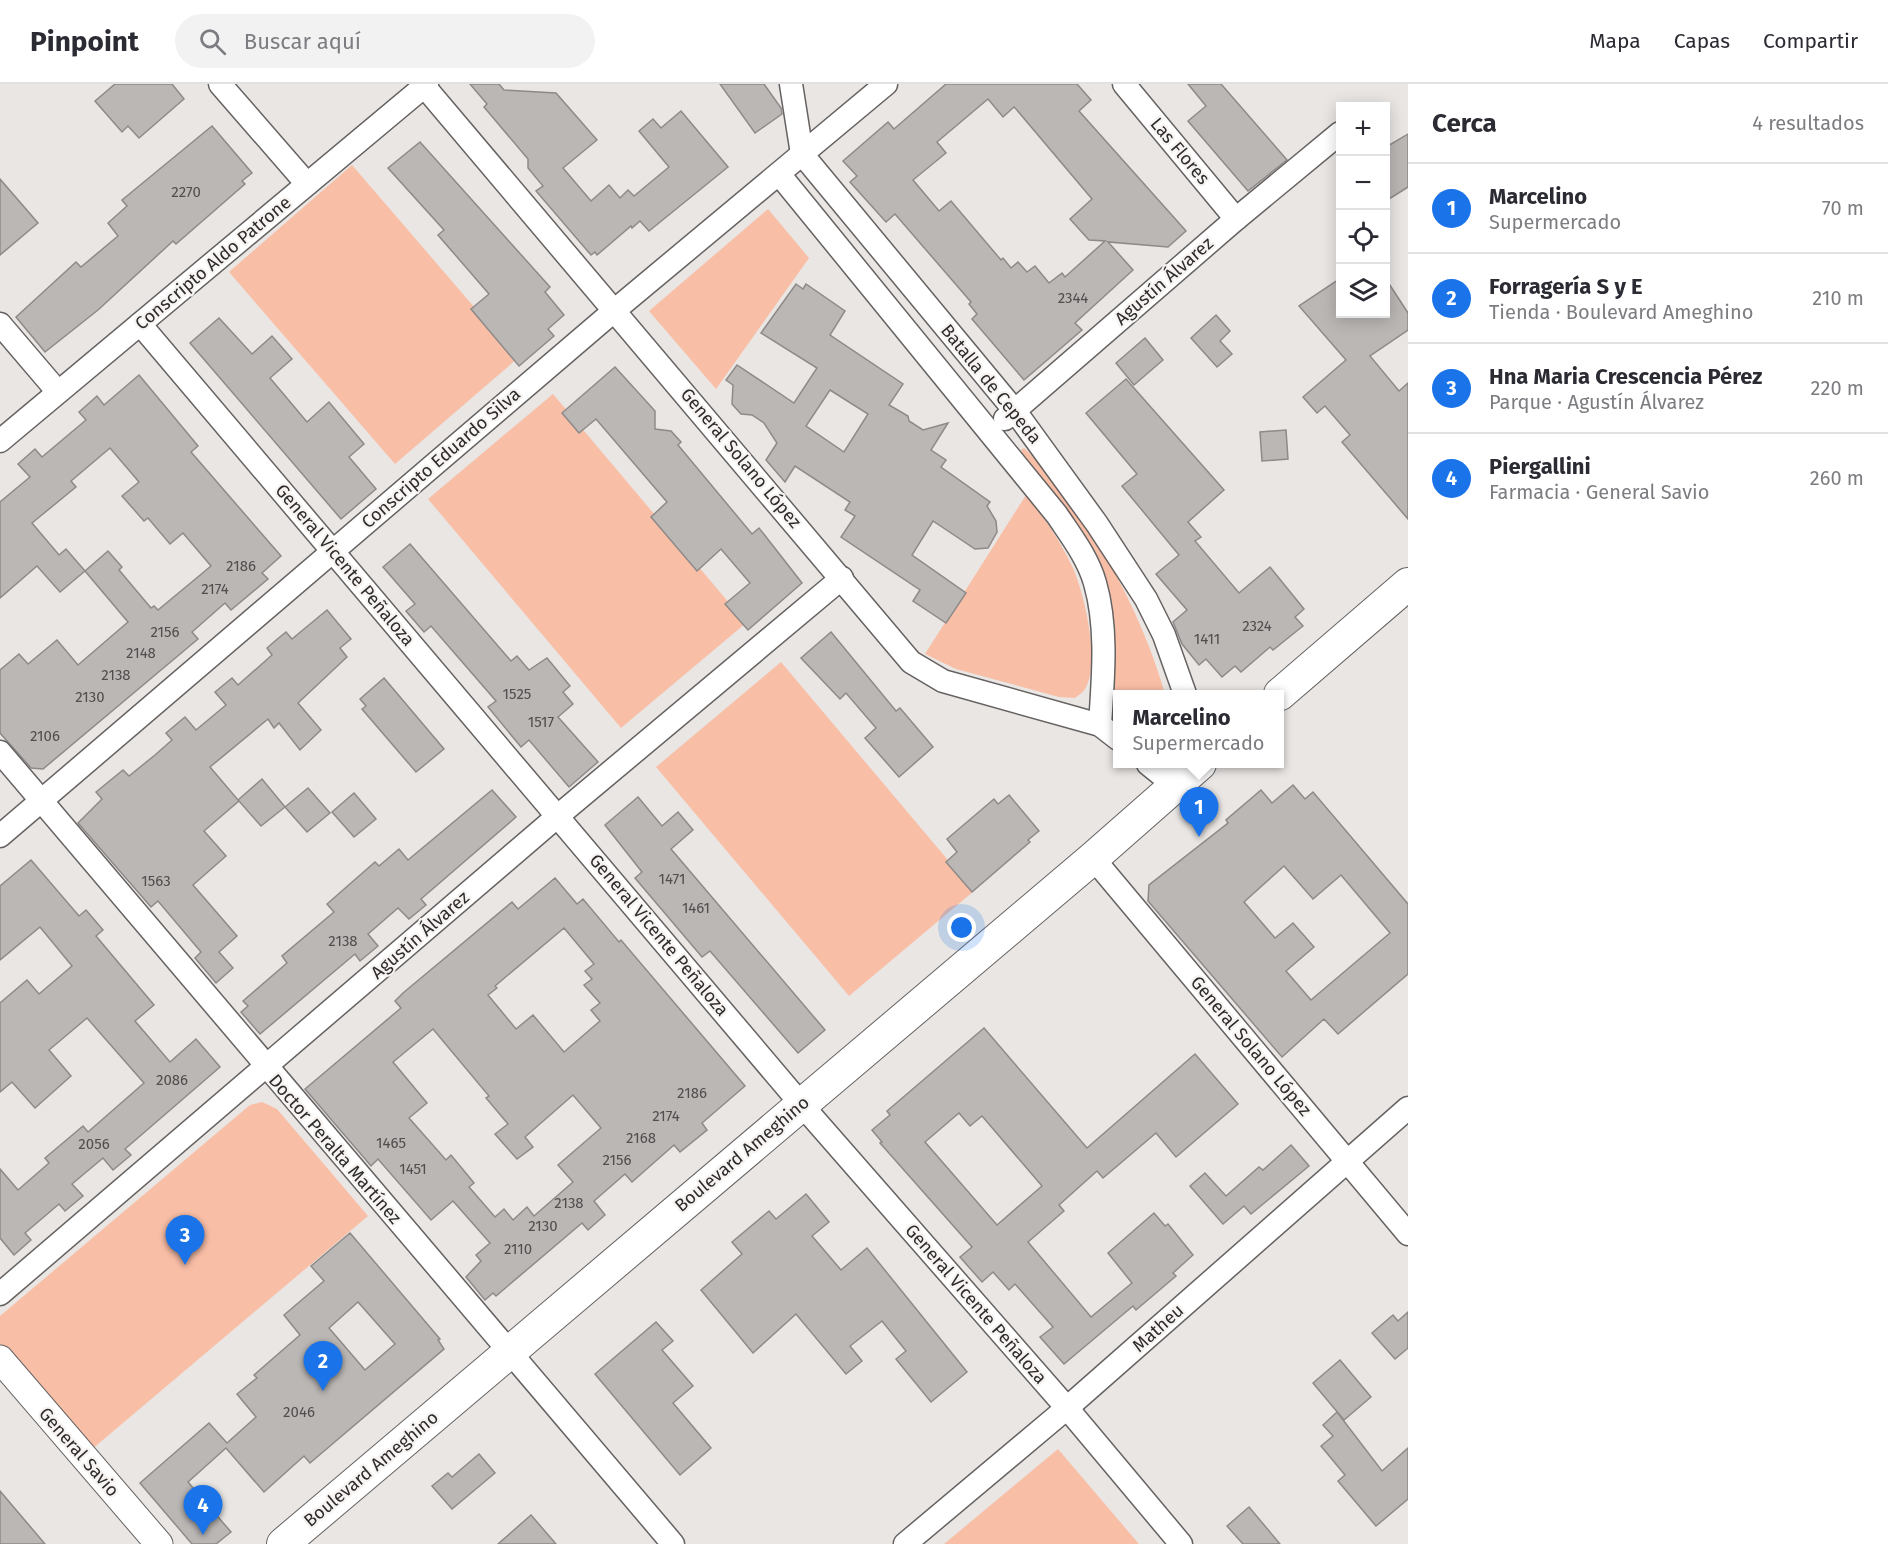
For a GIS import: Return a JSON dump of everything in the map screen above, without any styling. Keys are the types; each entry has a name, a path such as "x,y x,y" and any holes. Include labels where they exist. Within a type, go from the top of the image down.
{"main road":[{"path":"1284,691 1408,584"},
{"name":"Boulevard Ameghino","path":"283,1544 1093,858 1177,774 1191,768"}],"street":[{"path":"220,84 307,184"},
{"name":"Batalla de Cepeda","path":"790,84 802,154 1015,411 1097,524 1146,598 1164,635 1184,690"},
{"name":"Conscripto Eduardo Silva","path":"0,836 615,310 886,84"},
{"name":"Las Flores","path":"1124,84 1236,219"},
{"name":"Conscripto Aldo Patrone","path":"0,441 425,85"},
{"name":"General Solano López","path":"425,85 911,662 943,681 1100,725 1113,735"},
{"name":"Agustín Álvarez","path":"990,431 1236,219 1336,137"},
{"name":"Batalla de Cepeda","path":"779,174 1057,514 1085,558 1095,583 1104,661 1100,725"},
{"path":"0,324 58,392"},
{"name":"General Vicente Peñaloza","path":"140,324 559,815 801,1104 1067,1408 1181,1544"},
{"name":"Agustín Álvarez","path":"0,1294 559,815 842,578"},
{"name":"Doctor Peralta Martínez","path":"0,752 266,1068 673,1544"},
{"path":"1160,768 1177,774"},
{"name":"General Solano López","path":"1093,858 1408,1234"},
{"name":"Matheu","path":"905,1544 1067,1408 1408,1108"},
{"name":"General Savio","path":"0,1359 159,1544"}],"shaded area":[{"path":"352,165 518,358 395,464 229,272"},
{"path":"768,209 809,258 716,389 649,311"},
{"path":"553,394 746,623 621,728 428,499"},
{"path":"1024,448 1034,458 1068,500 1103,552 1145,636 1164,690 1114,690 1086,539 1021,450"},
{"path":"1026,495 1051,529 1067,557 1077,577 1086,609 1091,646 1090,678 1082,693 1075,698 1059,697 956,669 925,654"},
{"path":"781,662 974,891 849,996 656,767"},
{"path":"262,1102 277,1109 368,1216 91,1450 0,1344 0,1316 250,1105"},
{"path":"1058,1449 1139,1544 944,1544"}],"building":[{"path":"115,84 172,84 184,99 139,138 128,126 122,132 95,101"},
{"path":"470,84 499,84 504,90 556,93 597,140 563,168 591,201 609,185 620,198 628,190 634,196 669,167 639,131 653,119 661,128 681,111 728,167 649,231 640,221 597,255 595,252 591,255 536,191 543,186 528,168 528,159 484,107 487,104"},
{"path":"720,84 764,84 781,108 782,114 755,133"},
{"path":"946,84 1077,84 1091,100 1079,111 1186,231 1168,247 1108,242 1133,270 1075,323 1082,330 1024,380 972,319 977,314 969,304 971,302 895,214 886,222 850,182 857,176 843,161 888,122 894,129","holes":["988,99 1003,117 1014,107 1092,199 1070,219 1089,240 1105,241 1065,277 1062,273 1049,283 1035,266 1027,272 1018,262 1011,268 1003,258 1001,260 951,201 939,211 913,180 946,153 937,142"]},
{"path":"1188,84 1221,84 1287,160 1248,191 1188,121 1206,106"},
{"path":"212,126 252,173 242,181 245,184 176,244 173,241 98,310 45,352 16,317 76,262 81,267 118,236 108,223 127,206 122,200"},
{"path":"1408,134 1408,187 1390,198 1390,156 1390,145"},
{"path":"420,142 550,287 545,292 564,315 548,329 554,336 519,366 471,309 489,294 438,235 444,230 388,168"},
{"path":"0,179 38,223 0,255"},
{"path":"1336,281 1336,318 1390,318 1390,285 1408,313 1408,330 1370,356 1399,391 1408,383 1408,519 1342,442 1350,435 1325,406 1317,413 1303,397 1346,360 1299,306"},
{"path":"796,284 803,289 806,284 845,311 830,335 903,384 889,405 908,416 909,421 923,430 948,423 931,450 946,460 941,467 990,502 987,506 996,521 997,532 988,548 975,549 933,521 912,555 966,593 946,623 913,601 920,590 841,537 855,516 845,510 850,502 795,466 785,482 766,460 777,443 764,423 752,415 741,414 732,404 733,385 726,380 737,365 794,403 817,368 761,333","holes":["830,390 868,414 844,452 806,426"]},
{"path":"1216,315 1230,331 1220,341 1232,354 1217,367 1191,338"},
{"path":"219,318 252,354 272,336 292,359 270,378 307,422 329,402 364,444 349,457 376,489 341,519 190,343"},
{"path":"1145,338 1163,360 1134,385 1116,363"},
{"path":"615,367 655,411 655,429 671,431 681,442 678,445 752,534 759,528 802,583 748,630 725,604 750,583 721,549 697,571 651,517 667,502 596,419 579,433 562,413"},
{"path":"139,375 198,446 191,452 281,556 262,573 268,579 231,610 225,603 192,632 198,639 43,769 31,768 0,733 0,670 19,654 28,664 57,640 78,665 128,622 85,571 60,592 37,566 0,598 0,502 30,477 18,464 35,449 42,457 86,420 79,412 97,396 104,405","holes":["110,448 139,482 122,496 144,521 148,518 170,544 183,533 211,566 158,610 154,606 151,608 119,570 122,567 108,551 85,571 66,549 59,555 32,523 76,487 71,481"]},
{"path":"1126,379 1224,490 1188,522 1201,537 1195,541 1239,593 1270,567 1304,609 1295,617 1303,626 1273,650 1270,647 1241,672 1235,666 1222,677 1206,659 1199,665 1182,644 1173,622 1187,610 1156,574 1179,555 1122,486 1137,474 1086,413"},
{"path":"1286,430 1288,459 1262,461 1260,432"},
{"path":"410,544 511,661 517,656 529,670 547,658 570,686 563,692 573,704 558,717 598,762 569,787 529,740 521,747 488,707 496,701 431,626 424,632 406,611 415,604 383,567"},
{"path":"327,610 351,639 340,648 347,657 298,703 321,730 300,750 279,723 274,728 268,719 210,767 238,800 262,779 285,807 261,826 239,801 204,831 226,856 193,885 237,936 219,952 233,968 216,983 195,958 201,952 158,901 151,907 78,823 102,799 96,792 123,770 129,776 155,755 172,740 166,733 185,717 196,730 226,705 215,692 232,678 238,685 272,655 267,648 275,641 286,632 292,639"},
{"path":"831,632 896,711 900,708 933,747 899,777 865,738 876,728 846,693 840,699 801,658"},
{"path":"384,678 444,749 416,772 362,709 366,706 360,699"},
{"path":"1293,785 1305,799 1313,792 1408,904 1408,974 1338,1034 1324,1019 1282,1057 1148,901 1149,885 1228,823 1226,820 1261,790 1272,803","holes":["1284,866 1313,899 1341,875 1390,933 1311,1000 1286,971 1314,947 1293,923 1275,938 1244,902"]},
{"path":"308,788 330,813 307,832 285,807"},
{"path":"492,790 516,817 421,899 426,905 409,919 398,908 368,934 378,946 360,961 355,954 260,1034 241,1012 248,1006 243,1001 287,963 282,956 334,912 327,904 375,862 379,866 399,849 408,860"},
{"path":"354,793 376,819 354,837 332,812"},
{"path":"1009,795 1039,831 1028,840 1030,842 972,892 946,862 957,852 947,839 994,799 998,804"},
{"path":"638,797 662,826 678,812 693,830 671,849 825,1030 798,1053 710,951 702,957 635,878 642,872 605,825"},
{"path":"31,860 79,916 86,910 103,930 96,936 154,1005 135,1021 170,1062 196,1039 220,1067 125,1149 131,1155 113,1170 103,1158 72,1184 83,1196 65,1211 59,1204 25,1233 31,1240 14,1255 0,1238 0,1169 18,1190 49,1163 45,1158 83,1126 88,1132 144,1083 87,1018 49,1050 71,1076 35,1108 12,1082 0,1092 0,1003 27,980 39,994 72,966 40,927 0,960 0,886"},
{"path":"555,878 577,904 583,899 619,942 621,940 745,1086 702,1123 707,1130 680,1152 674,1145 632,1182 625,1174 594,1201 605,1215 588,1230 582,1223 496,1296 493,1293 485,1300 466,1277 481,1261 476,1255 490,1243 453,1201 431,1220 378,1159 371,1166 305,1089 401,1008 395,1001 403,993 512,902 518,909","holes":["564,928 594,964 585,971 592,979 584,985 600,1003 591,1010 600,1021 564,1052 533,1015 516,1029 488,995 497,988 495,986","433,1029 489,1096 486,1098 508,1124 495,1134 517,1159 533,1147 525,1137 573,1095 601,1128 558,1165 573,1182 534,1216 527,1207 513,1220 504,1209 495,1217 469,1187 474,1183 451,1155 446,1160 409,1118 427,1103 393,1062"]},
{"path":"984,1028 1087,1148 1195,1054 1238,1104 1176,1157 1156,1133 1103,1178 1097,1171 1059,1205 1064,1211 1028,1242 1091,1317 1132,1283 1108,1253 1154,1213 1165,1226 1168,1224 1193,1255 1173,1273 1176,1276 1136,1310 1133,1306 1064,1364 1040,1337 1053,1327 1015,1284 1009,1290 993,1272 982,1282 960,1257 972,1247 880,1143 882,1142 872,1130 890,1115 887,1111","holes":["959,1113 970,1126 982,1116 1042,1186 997,1225 925,1142"]},
{"path":"1291,1145 1309,1166 1251,1214 1244,1206 1223,1224 1190,1186 1205,1173 1226,1196 1259,1167 1263,1170"},
{"path":"806,1194 829,1222 812,1236 841,1270 867,1248 967,1372 931,1402 896,1359 906,1351 882,1321 850,1346 862,1361 846,1374 796,1314 753,1353 701,1290 742,1254 732,1242 769,1211 776,1219"},
{"path":"350,1233 440,1339 438,1340 444,1349 310,1463 304,1456 264,1492 226,1448 188,1482 231,1532 216,1544 192,1544 140,1483 209,1423 227,1443 256,1417 237,1394 257,1378 254,1375 300,1335 284,1315 324,1281 311,1266","holes":["358,1302 395,1344 365,1370 329,1328"]},
{"path":"1408,1312 1408,1348 1395,1359 1372,1333 1393,1315 1398,1321"},
{"path":"656,1322 673,1341 662,1350 693,1386 673,1403 711,1448 680,1475 595,1374"},
{"path":"1340,1360 1371,1397 1344,1420 1313,1383"},
{"path":"1337,1412 1382,1471 1408,1448 1408,1499 1376,1526 1338,1481 1345,1475 1321,1446 1333,1436 1323,1425"},
{"path":"479,1454 495,1473 452,1509 432,1486 448,1473 452,1477"},
{"path":"0,1491 45,1544 0,1544"},
{"path":"1249,1507 1280,1544 1243,1544 1227,1526"},
{"path":"531,1515 556,1544 498,1544"}],"place":[{"name":"Marcelino","path":"1199,837"},
{"name":"Hna Maria Crescencia Pérez","path":"185,1265"},
{"name":"Forragería S y E","path":"323,1391"},
{"name":"Piergallini","path":"203,1535"}]}
